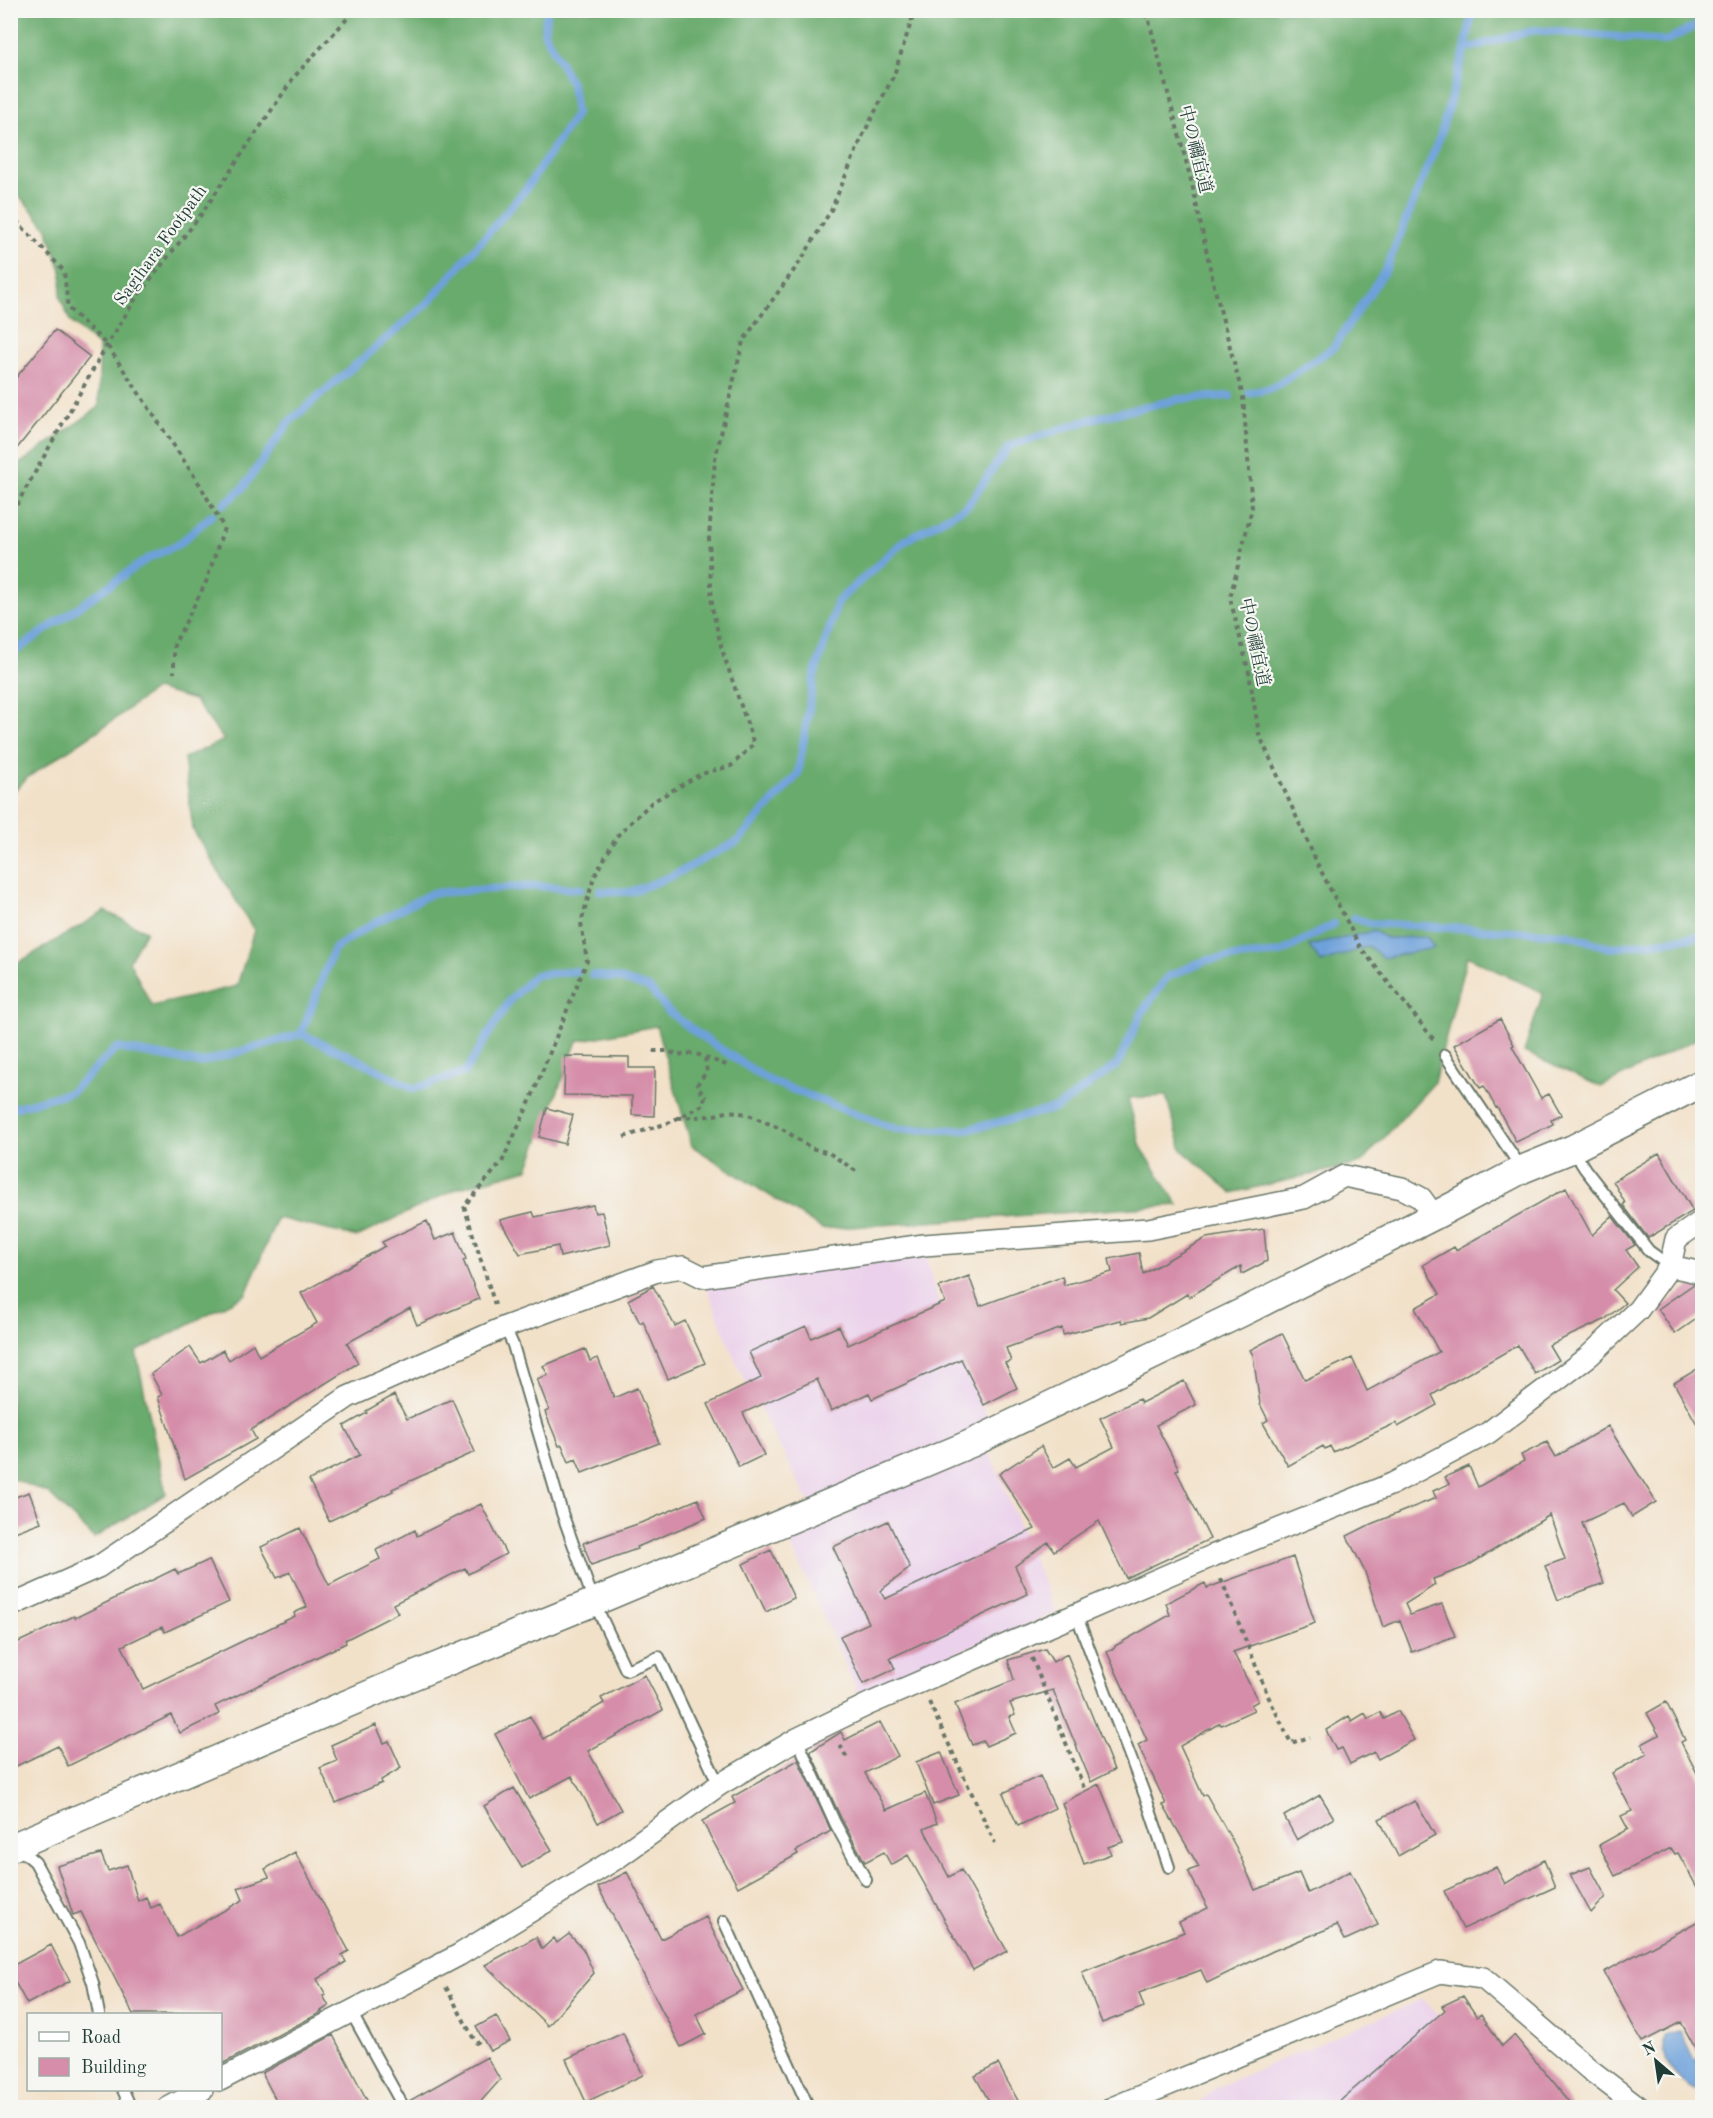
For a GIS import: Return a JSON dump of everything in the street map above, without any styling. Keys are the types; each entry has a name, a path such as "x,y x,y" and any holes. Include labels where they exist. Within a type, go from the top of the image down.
{"street":[{"path":"12,1844 972,1443 1247,1310 1523,1169 1572,1149 1702,1083"},
{"path":"10,1606 98,1567 348,1397 505,1328 657,1271 683,1267 703,1277 924,1245 1148,1229 1304,1198 1344,1176 1402,1188 1421,1198 1434,1216"},
{"path":"222,2079 459,1955 616,1858 719,1785 797,1739 1076,1614 1212,1556 1392,1484 1488,1433 1589,1356 1638,1310 1670,1266 1676,1239 1702,1221"},
{"path":"1670,1266 1702,1274"},
{"path":"1112,2108 1440,1972 1483,1978 1589,2069 1640,2108"},
{"path":"168,2108 200,2091"}],"lane":[{"path":"1445,1055 1523,1169"},
{"path":"1572,1149 1648,1251 1670,1266"},
{"path":"505,1328 513,1345 562,1513 594,1602 626,1670 659,1657 719,1785"},
{"path":"1076,1614 1170,1867"},
{"path":"797,1739 835,1823 866,1880"},
{"path":"12,1844 35,1862 79,1943 93,1983 99,2013"},
{"path":"724,1921 809,2108"},
{"path":"351,2012 404,2108"},
{"path":"123,2091 131,2108"}],"path":[{"name":"Sagihara Footpath","path":"10,511 16,506 136,298 200,216 294,77 354,10"},
{"path":"505,1328 497,1313 464,1206 502,1162 531,1099 587,962 581,922 594,876 617,836 652,802 701,774 731,766 754,744 722,650 712,607 709,537 715,459 743,341 802,259 831,210 863,135 894,75 915,10"},
{"path":"1126,10 1148,17 1154,10"},
{"name":"中の禰宜道","path":"1147,10 1243,397 1252,508 1230,598 1249,673 1259,734 1318,865 1360,947 1445,1055"},
{"path":"10,214 64,271 68,308 107,345 200,485 224,528 206,582 174,645 174,673"},
{"path":"653,1051 669,1051 677,1055 694,1053 729,1066"},
{"path":"624,1137 678,1118 703,1105 705,1097 697,1086 700,1078 707,1073 705,1056"},
{"path":"678,1118 711,1116 730,1111 746,1114 784,1130 811,1148 829,1153 856,1172"},
{"path":"1212,1556 1268,1696 1291,1743 1310,1737"},
{"path":"1024,1637 1084,1788"},
{"path":"920,1682 995,1843"},
{"path":"839,1745 847,1758"},
{"path":"435,1967 476,2043 481,2040"}],"shaded area":[{"path":"924,1245 933,1285 949,1334 994,1432 983,1437 1056,1613 959,1652 860,1697 781,1523 812,1508 736,1363 703,1277"},
{"path":"1423,1999 1522,2107 1193,2108 1215,2088"}],"green space":[{"path":"11,11 1702,11 1702,1036 1601,1087 1524,1052 1543,993 1467,956 1434,1083 1361,1163 1232,1193 1182,1150 1166,1096 1128,1098 1141,1147 1178,1205 822,1229 692,1146 656,1026 577,1041 528,1169 456,1189 357,1237 277,1218 246,1294 136,1352 166,1494 94,1538 48,1493 11,1478 11,967 105,911 146,931 129,961 152,1006 237,986 254,930 193,830 184,758 224,740 194,700 155,689 111,722 28,777 11,794 11,470 99,407 99,347 70,321 60,297 62,273 46,227 11,186"}],"water":[{"path":"1374,931 1386,938 1427,937 1434,948 1383,958 1368,946 1321,963 1309,946"},
{"path":"1679,2030 1694,2060 1702,2058 1702,2088 1696,2090 1681,2080 1667,2061 1665,2036"}],"building":[{"path":"55,330 90,357 10,457 10,385"},
{"path":"1500,1019 1541,1098 1549,1094 1561,1115 1551,1120 1553,1124 1516,1142 1484,1086 1480,1088 1454,1045"},
{"path":"565,1056 629,1057 629,1068 655,1068 654,1116 632,1115 632,1096 564,1095"},
{"path":"547,1108 573,1115 565,1144 539,1137"},
{"path":"1659,1153 1693,1211 1648,1238 1623,1205 1625,1203 1613,1181"},
{"path":"1566,1188 1592,1235 1612,1216 1635,1245 1626,1250 1638,1267 1613,1290 1625,1303 1604,1320 1549,1345 1558,1360 1535,1374 1518,1345 1432,1395 1437,1405 1398,1427 1396,1423 1333,1452 1330,1446 1325,1449 1323,1446 1288,1466 1263,1423 1268,1420 1260,1404 1253,1355 1250,1350 1282,1333 1305,1380 1352,1358 1367,1391 1439,1352 1415,1308 1440,1294 1423,1265 1454,1247 1456,1250"},
{"path":"593,1205 595,1213 602,1212 610,1245 560,1257 558,1246 520,1254 500,1220 533,1212 535,1217"},
{"path":"427,1221 435,1240 455,1232 466,1259 463,1260 479,1299 417,1325 410,1308 347,1343 358,1363 251,1430 256,1439 185,1479 158,1397 162,1395 151,1374 190,1347 201,1363 223,1350 229,1360 253,1344 259,1356 317,1323 301,1293 385,1246 382,1242"},
{"path":"1264,1229 1267,1261 1242,1274 1241,1266 1189,1297 1187,1294 1148,1318 1122,1323 1121,1320 1063,1335 1062,1328 1006,1348 1011,1361 1005,1363 1017,1388 984,1405 961,1359 872,1399 869,1393 831,1411 817,1379 743,1413 764,1455 739,1467 708,1404 761,1378 749,1352 806,1326 811,1338 839,1326 848,1345 945,1302 939,1287 969,1276 980,1306 1062,1276 1064,1285 1112,1272 1109,1259 1139,1253 1143,1274 1206,1238"},
{"path":"1694,1284 1702,1285 1702,1315 1675,1334 1658,1309"},
{"path":"653,1286 675,1326 685,1321 705,1363 668,1379 643,1321 640,1323 628,1300"},
{"path":"585,1349 590,1361 598,1358 614,1398 637,1388 659,1443 582,1473 576,1459 569,1462 562,1445 559,1446 545,1412 549,1410 537,1379 548,1375 543,1366"},
{"path":"1702,1366 1702,1433 1674,1383"},
{"path":"1184,1381 1196,1405 1156,1425 1179,1469 1176,1470 1210,1539 1126,1578 1099,1521 1054,1551 1048,1542 1015,1566 1028,1594 890,1658 895,1669 863,1684 840,1636 869,1623 833,1547 888,1521 910,1568 880,1591 885,1599 1035,1529 999,1474 1041,1446 1053,1468 1070,1458 1076,1467 1114,1447 1100,1418 1139,1399 1141,1403"},
{"path":"394,1395 407,1419 452,1399 475,1452 392,1489 393,1491 329,1521 309,1480 360,1455 344,1426"},
{"path":"1608,1426 1656,1502 1632,1517 1624,1503 1582,1523 1604,1583 1558,1600 1545,1566 1565,1559 1550,1515 1466,1567 1433,1579 1435,1585 1405,1604 1410,1615 1442,1604 1455,1636 1412,1652 1400,1620 1383,1627 1365,1572 1347,1536 1436,1498 1433,1491 1449,1484 1445,1477 1469,1466 1478,1487 1524,1461 1521,1455 1547,1442 1556,1457"},
{"path":"29,1492 41,1522 10,1534 10,1499"},
{"path":"698,1499 706,1518 637,1547 637,1549 591,1565 583,1543 646,1521"},
{"path":"481,1504 506,1554 468,1574 465,1568 393,1604 398,1613 345,1640 346,1643 215,1706 219,1714 180,1733 171,1715 68,1766 58,1746 10,1769 10,1646 74,1616 75,1618 175,1569 178,1574 209,1560 229,1602 165,1632 162,1627 122,1646 143,1689 295,1616 294,1613 307,1607 290,1572 277,1578 261,1547 300,1528 329,1585 380,1559 376,1550 415,1530 417,1536"},
{"path":"771,1550 794,1598 766,1612 743,1564"},
{"path":"1293,1557 1315,1623 1233,1652 1258,1701 1251,1705 1254,1710 1221,1725 1220,1723 1180,1746 1203,1796 1206,1794 1237,1849 1255,1890 1299,1873 1308,1893 1350,1871 1378,1925 1345,1940 1337,1925 1273,1951 1207,1983 1201,1970 1139,1993 1144,2007 1102,2023 1082,1972 1184,1932 1179,1922 1208,1908 1188,1871 1199,1867 1163,1805 1166,1804 1138,1745 1147,1740 1107,1652 1170,1615 1166,1603 1205,1583 1207,1588"},
{"path":"1045,1649 1053,1662 1067,1654 1114,1770 1091,1782 1053,1690 1010,1703 1015,1715 1009,1717 1016,1733 986,1746 983,1741 972,1745 955,1704 1014,1680 1008,1660"},
{"path":"645,1675 663,1710 588,1751 621,1810 598,1823 572,1776 529,1799 495,1734 530,1716 543,1739 604,1703 601,1698"},
{"path":"1666,1702 1685,1740 1681,1742 1702,1783 1702,1896 1678,1853 1675,1854 1671,1848 1615,1876 1599,1845 1628,1829 1621,1816 1632,1811 1612,1773 1647,1754 1642,1744 1659,1735 1647,1713"},
{"path":"1398,1711 1414,1740 1378,1759 1374,1752 1350,1764 1342,1748 1336,1750 1326,1730 1349,1716 1352,1721 1365,1713 1368,1719 1380,1712 1384,1719"},
{"path":"880,1722 898,1756 865,1773 886,1810 925,1793 937,1823 924,1829 949,1877 961,1870 1007,1951 973,1970 908,1855 891,1865 884,1852 865,1862 842,1820 811,1753 841,1732 845,1740"},
{"path":"376,1725 384,1743 389,1741 401,1768 381,1780 382,1783 336,1803 320,1768 337,1761 331,1745"},
{"path":"941,1752 959,1795 933,1805 916,1762"},
{"path":"798,1760 831,1831 796,1851 798,1854 738,1887 702,1821 735,1803 732,1797"},
{"path":"1040,1776 1055,1808 1018,1826 1003,1793"},
{"path":"1099,1784 1123,1842 1108,1847 1111,1854 1084,1864 1062,1803"},
{"path":"514,1788 552,1850 522,1868 484,1806"},
{"path":"1320,1795 1334,1818 1297,1840 1284,1816"},
{"path":"1415,1801 1435,1835 1398,1856 1379,1819"},
{"path":"295,1852 349,1951 342,1955 346,1962 317,1979 329,2006 322,2012 222,2064 222,2013 132,2013 81,1912 73,1915 57,1866 101,1854 108,1871 127,1865 138,1901 146,1897 151,1908 160,1904 177,1937 243,1900 238,1888 269,1877 265,1869"},
{"path":"1544,1860 1555,1887 1463,1929 1444,1891 1496,1867 1505,1884"},
{"path":"1590,1867 1606,1897 1591,1913 1570,1875"},
{"path":"627,1872 661,1939 706,1917 743,1990 696,2014 706,2034 681,2047 598,1887"},
{"path":"1702,1919 1702,2061 1681,2022 1642,2042 1604,1972"},
{"path":"569,1934 583,1949 594,1973 548,2026 485,1965 536,1937 542,1949 554,1938 557,1943"},
{"path":"51,1945 70,1981 27,2004 10,1973 10,1967"},
{"path":"1463,1996 1477,2017 1481,2014 1502,2046 1514,2035 1574,2108 1332,2108 1445,2010 1442,2006"},
{"path":"496,2016 510,2041 490,2051 476,2027"},
{"path":"623,2033 643,2075 586,2102 566,2059"},
{"path":"333,2035 371,2108 280,2108 262,2073"},
{"path":"487,2057 500,2080 475,2108 411,2108 409,2101"},
{"path":"998,2064 1022,2108 993,2108 975,2076"}],"waterway":[{"path":"224,504 243,488 290,421 429,302 526,189 576,114 572,85 544,32 547,10"},
{"path":"1465,49 1473,10"},
{"path":"1249,393 1273,388 1333,348 1386,269 1439,139 1465,49 1535,30 1666,41 1702,23"},
{"path":"600,891 631,892 672,876 738,841 798,774 814,677 838,601 904,541 967,506 1009,446 1095,418 1180,399 1230,396"},
{"path":"10,655 147,559 179,544 212,515"},
{"path":"301,1034 334,949 372,924 432,893 537,886 581,889"},
{"path":"1354,918 1369,923 1566,934 1610,948 1702,936"},
{"path":"592,975 617,978 649,988 668,1011 698,1034 768,1080 896,1129 966,1130 1057,1108 1117,1065 1143,1011 1167,977 1206,960 1280,953 1334,924"},
{"path":"10,1109 71,1092 117,1048 200,1063 301,1034 357,1059 414,1089 465,1072 510,1000 535,975 577,971"}]}
